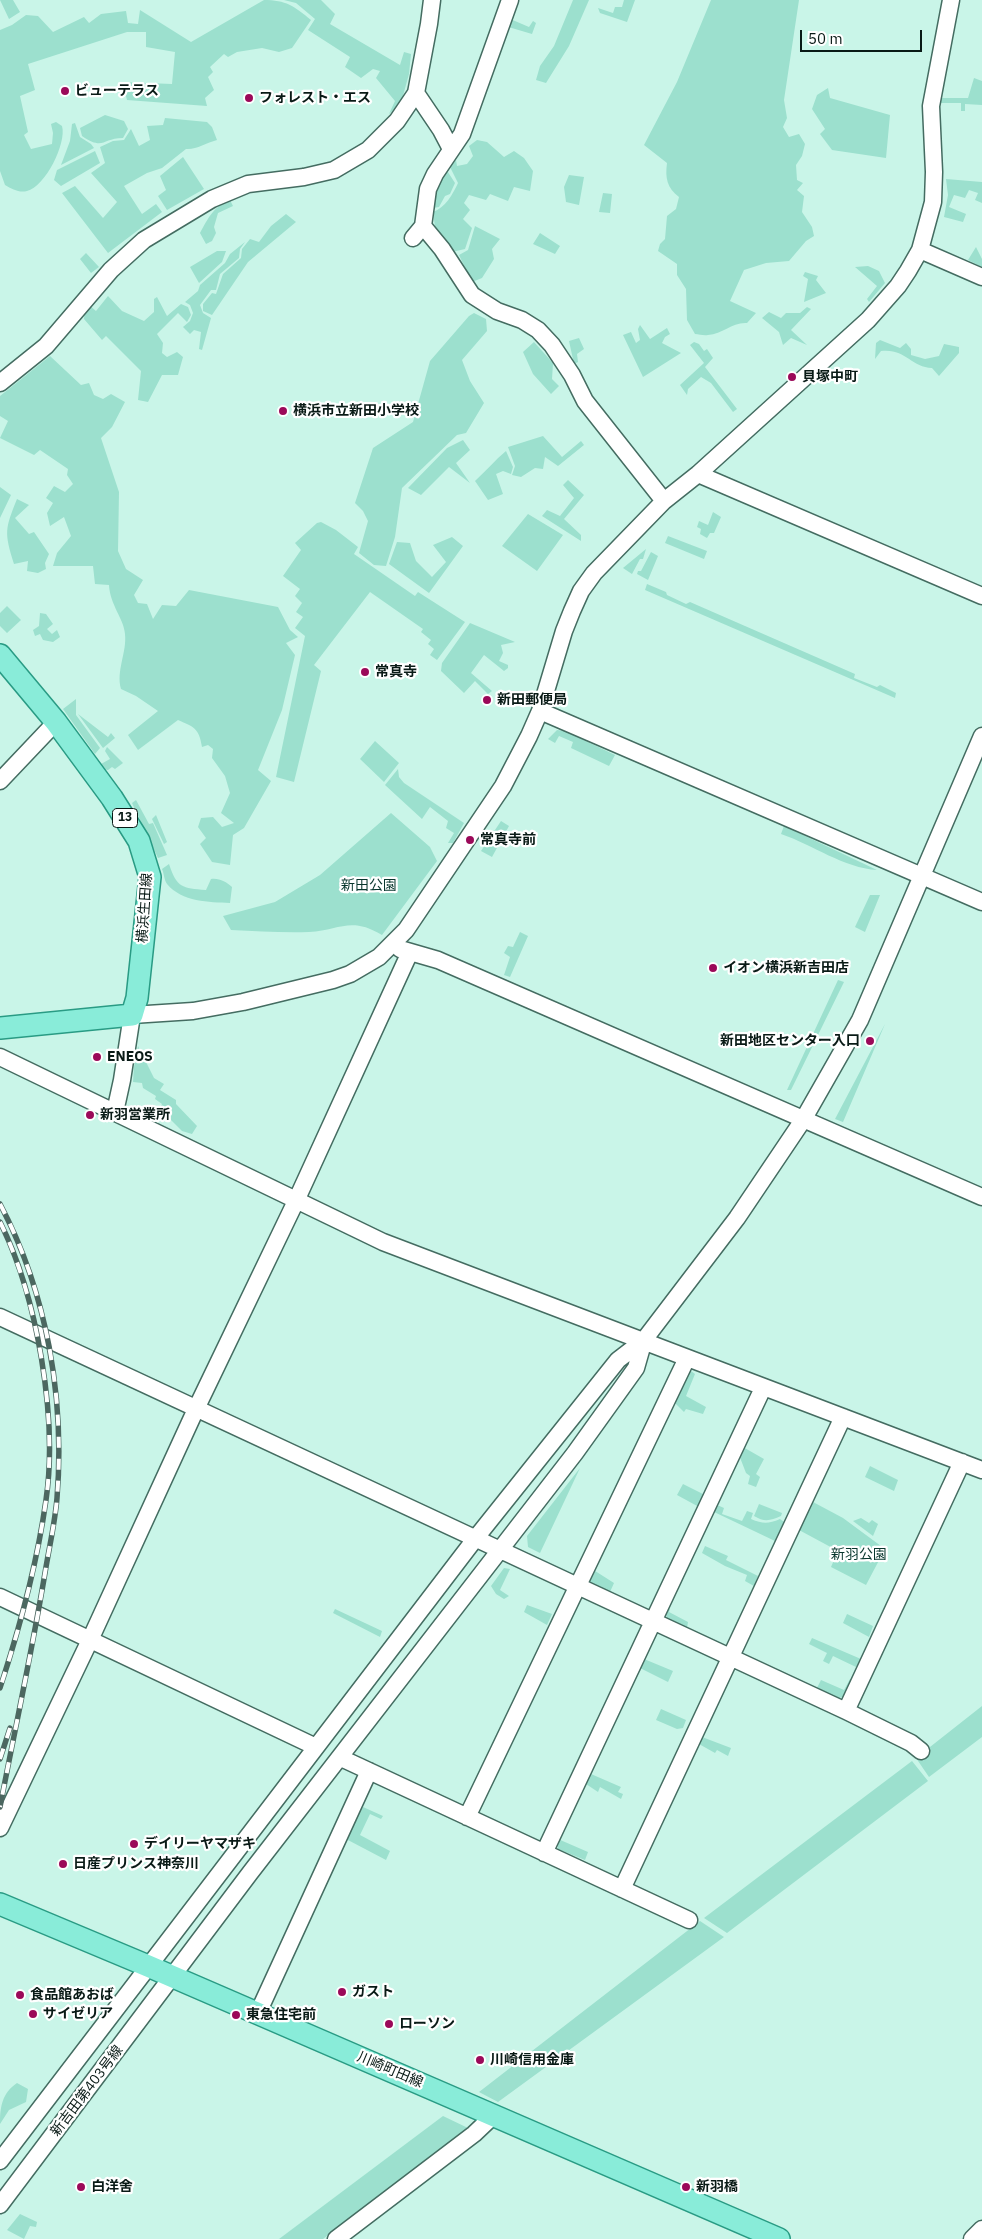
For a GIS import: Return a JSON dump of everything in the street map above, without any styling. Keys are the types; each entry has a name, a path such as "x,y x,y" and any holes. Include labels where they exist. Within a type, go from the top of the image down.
{"main road":[{"name":"横浜生田線","path":"0,655 56,722 112,798 139,840 148,865 150,891 137,998 132,1016"},
{"path":"0,1028 132,1016"},
{"name":"川崎町田線","path":"0,1904 258,2013 779,2239"}],"street":[{"path":"0,383 46,346 111,270 144,240 212,199 248,184 304,177 334,170 368,150 397,121 416,93 432,0"},
{"path":"510,0 462,134 428,189 418,232 442,249 472,295 497,311 522,320 538,330 552,345 572,375 585,401 664,501"},
{"path":"115,1112 132,1016 193,1011 243,1002 333,980 366,966 391,947 406,930 503,786 540,711 564,631 582,592 609,557 664,501 698,474 868,320 898,286 920,250 933,202 934,172 931,106 951,0"},
{"path":"416,93 441,130 451,149"},
{"path":"920,250 982,277"},
{"path":"698,474 982,596"},
{"path":"540,711 982,902"},
{"path":"0,781 56,722"},
{"path":"644,1340 737,1218 803,1120 860,1020 982,736"},
{"path":"391,947 438,960 982,1197"},
{"path":"0,1828 296,1201 410,952"},
{"path":"1,1059 115,1112 382,1242 982,1470"},
{"path":"0,1317 196,1410 846,1711 911,1743 920,1751"},
{"name":"新吉田第403号線","path":"0,2161 475,1539 618,1360 644,1340"},
{"name":"新吉田第403号線","path":"0,2205 174,1977 250,1873 341,1758 636,1368 644,1340"},
{"path":"467,1817 687,1358"},
{"path":"544,1853 763,1388"},
{"path":"622,1889 843,1417"},
{"path":"846,1711 962,1462"},
{"path":"0,1597 316,1747"},
{"path":"341,1758 689,1920"},
{"path":"258,2013 369,1771"},
{"path":"336,2239 474,2134 494,2115"},
{"path":"972,2239 982,2229"}],"green space":[{"path":"0,0 13,0 20,12 9,19"},
{"path":"264,0 278,1 289,5 311,20 292,48 279,52 262,48 237,52 228,57 224,54 210,67 213,72 208,77 214,90 205,98 207,106 127,100 122,82 172,84 175,52 146,47 146,32 127,32 28,64 35,90 20,96 28,132 24,135 31,149 52,144 53,133 51,124 56,122 62,126 63,134 58,153 41,182 27,191 13,189 5,185 0,171 0,30 12,25 26,15 38,16 53,32 84,17 89,23 101,14 126,11 128,23 138,24 140,10 191,42"},
{"path":"284,0 321,0 335,14 330,24 400,65 404,52 411,54 409,74 401,103 389,114 395,101 376,78 380,71 373,69 361,78 345,67 350,57 308,30 315,19 296,3"},
{"path":"573,0 589,0 569,46 546,83 536,80 540,66 554,46"},
{"path":"624,0 635,0 627,22 600,13 598,8 613,13 615,7 622,7"},
{"path":"711,0 799,0 784,100 787,118 783,127 789,137 799,134 805,144 802,156 796,165 797,180 803,183 797,190 804,196 802,212 812,227 814,236 806,241 789,261 766,263 744,270 730,301 756,313 747,323 737,324 718,333 705,335 695,334 687,320 686,289 677,275 677,264 658,251 660,244 665,239 667,216 676,209 679,197 669,186 666,173 667,163 644,145 677,82"},
{"path":"508,18 529,27 533,21 536,23 532,34 505,26"},
{"path":"974,78 982,81 982,105 965,104 965,111 961,111 961,103 941,103 941,98 968,98"},
{"path":"828,88 830,98 890,115 886,158 832,150 820,134 825,129 812,109 817,95"},
{"path":"105,115 124,121 128,129 123,138 95,143 82,136 80,128"},
{"path":"165,118 207,122 212,127 217,140 186,149 162,168 147,173 124,186 142,214 156,204 162,212 108,253 62,193 75,186 103,218 117,202 91,173 105,163 100,147 113,141 124,140 131,129 139,146 150,140 147,126 163,125"},
{"path":"75,123 80,137 94,148 61,165 70,141 72,124"},
{"path":"477,140 487,142 504,157 514,151 524,158 533,171 530,191 514,187 508,201 490,194 486,200 469,195 464,203 470,210 463,219 472,228 465,249 452,252 435,227 433,212 445,204 458,183 450,167 456,160 457,166 467,164 473,156 469,146"},
{"path":"95,151 100,163 61,186 54,180 57,170"},
{"path":"183,157 204,189 167,210 158,196 166,190 160,176"},
{"path":"446,169 455,183 450,194 445,196 439,207 433,208 435,189"},
{"path":"569,175 584,177 579,205 566,202 564,187"},
{"path":"946,179 982,182 982,203 975,200 978,193 969,190 965,198 954,195 949,207 966,214 963,222 944,217 948,195"},
{"path":"603,193 612,194 610,213 599,212"},
{"path":"230,200 233,206 218,213 214,227 216,233 212,241 206,244 200,233 215,209"},
{"path":"286,214 296,222 248,262 212,315 203,311 203,304 212,293 216,294 223,274 241,258 242,249 250,239 259,242 271,226"},
{"path":"475,226 500,239 492,249 494,259 482,278 472,282 459,255 468,250"},
{"path":"540,233 560,246 555,254 533,244"},
{"path":"245,242 240,249 239,258 220,274 216,290 211,290 200,305 203,313 211,318 202,350 199,349 201,332 194,330 190,334 183,327 190,321 193,313 190,305 185,302 198,291 200,285 225,263 230,254"},
{"path":"976,247 982,259 982,267 968,260"},
{"path":"217,251 226,251 222,262 199,283 190,267"},
{"path":"86,253 99,267 91,273 80,259"},
{"path":"868,266 879,271 885,283 869,302 867,299 877,286 855,267"},
{"path":"805,272 818,276 816,280 826,293 804,302 808,279 803,276"},
{"path":"108,296 122,311 144,321 154,312 154,299 157,297 167,316 181,304 188,307 191,315 187,322 178,313 157,334 163,343 162,353 167,357 177,352 183,357 178,375 162,375 148,402 138,400 141,371 106,336 102,340 84,319 85,310 89,305 96,311"},
{"path":"807,307 811,309 791,330 807,345 791,338 783,345 779,332 762,318 769,312 781,318 786,313 800,313"},
{"path":"474,313 486,319 487,331 462,360 470,381 484,403 466,433 457,435 402,488 395,537 386,566 374,565 359,553 368,521 363,511 355,503 373,448 413,422 430,361 469,316"},
{"path":"640,325 650,339 667,328 670,334 665,337 662,343 681,353 643,377 623,335 631,332 636,343 640,340 638,329"},
{"path":"579,338 584,349 577,354 578,362 574,364 569,341"},
{"path":"880,340 900,348 906,343 911,349 911,355 925,359 939,356 944,344 959,347 959,353 939,376 932,368 925,367 896,352 881,351 875,359 876,343"},
{"path":"534,342 553,363 552,379 559,386 551,394 533,374 523,352"},
{"path":"694,342 699,344 704,351 707,349 713,358 705,367 737,409 733,412 711,383 701,377 688,389 687,395 680,385 704,363 690,345"},
{"path":"50,356 81,385 89,383 94,395 103,399 111,394 125,402 112,427 101,438 119,492 118,551 126,569 143,580 134,595 138,603 147,604 153,619 162,605 176,606 189,590 278,607 290,630 298,637 286,643 295,655 282,710 258,770 271,781 244,828 233,835 230,865 212,862 200,844 206,838 198,827 201,818 213,817 222,827 234,823 221,813 230,793 225,776 212,758 213,749 208,745 202,747 195,729 178,720 138,750 128,735 158,711 136,696 121,689 120,675 125,648 125,634 109,585 95,584 93,566 53,566 57,553 71,536 64,517 50,526 47,513 53,503 46,498 54,486 65,492 73,484 67,475 68,469 40,450 34,455 0,438 8,421 0,416 0,396"},
{"path":"543,436 562,457 581,441 584,445 558,466 545,457 543,469 535,468 521,477 512,475 515,466 508,447"},
{"path":"463,440 470,450 456,463 470,483 449,467 421,495 408,488 447,448"},
{"path":"506,451 513,467 511,474 503,471 496,474 503,494 488,500 475,481"},
{"path":"568,480 584,495 564,519 581,535 581,541 542,516 547,510 560,516 574,498 563,485"},
{"path":"0,487 11,495 0,518"},
{"path":"17,499 29,505 15,518 29,534 34,532 49,554 45,563 46,569 38,573 27,571 28,561 14,564 7,531"},
{"path":"713,512 721,517 714,533 710,533 707,538 700,534 701,529 697,527 699,521 708,525"},
{"path":"528,514 563,535 537,571 502,546"},
{"path":"321,522 336,530 358,547 354,554 415,596 418,592 465,622 437,660 430,655 434,649 428,644 431,640 421,632 423,629 370,592 314,665 321,671 294,782 276,777 305,636 295,628 303,617 296,612 302,603 295,596 300,589 283,576 301,550 295,543 317,523"},
{"path":"668,536 707,551 704,559 665,543"},
{"path":"452,537 463,546 429,593 389,564 397,542 410,543 416,561 432,577 446,562 433,545"},
{"path":"646,549 643,559 640,559 632,574 623,568"},
{"path":"651,552 658,556 648,580 637,574 638,571 641,571"},
{"path":"647,584 666,592 667,595 686,604 690,602 855,674 854,678 877,687 880,685 896,693 895,698 645,590"},
{"path":"7,606 21,620 7,633 0,626 0,613"},
{"path":"40,613 46,614 53,624 47,629 52,634 57,630 60,637 53,642 43,640 40,634 35,636 33,630 39,626"},
{"path":"470,623 515,642 501,645 503,653 499,661 508,665 508,668 504,671 484,655 471,673 492,691 488,694 475,681 464,693 441,671 442,663"},
{"path":"76,699 76,715 100,748 95,754 63,709"},
{"path":"78,714 108,737 111,733 115,738 103,748"},
{"path":"557,730 565,731 615,755 609,766 571,748 573,742 559,736 555,743 548,739"},
{"path":"375,741 399,763 384,782 360,759"},
{"path":"107,747 123,763 115,769 112,767 108,770 103,769 101,764 110,759 105,751"},
{"path":"398,769 399,777 404,783 464,823 453,843 448,843 454,833 446,828 448,821 430,807 422,819 385,785"},
{"path":"136,800 149,824 153,823 167,855 158,858 132,803"},
{"name":"新田公園","path":"391,813 430,847 437,861 382,935 371,929 353,925 309,932 231,930 223,916 275,902 320,875"},
{"path":"156,815 167,842 164,844 152,819"},
{"path":"501,821 509,826 492,857 481,851"},
{"path":"784,826 877,870 841,861 781,834"},
{"path":"169,864 175,878 186,887 206,890 211,879 214,879 220,880 232,887 230,903 196,900 173,890 167,884 162,869"},
{"path":"870,895 880,895 865,932 855,927"},
{"path":"520,932 528,936 510,977 504,975 510,957 504,953 508,946 513,947"},
{"path":"838,980 844,982 791,1090 787,1090"},
{"path":"885,1024 843,1122 835,1119"},
{"path":"138,1046 154,1078 164,1084 160,1090 176,1100 176,1104 197,1126 192,1134 182,1131 160,1109 162,1104 155,1099 156,1096 143,1088 142,1083 133,1082"},
{"path":"691,1371 695,1374 686,1396 706,1407 703,1414 686,1409 684,1412 673,1401 683,1377"},
{"path":"743,1447 764,1459 756,1474 760,1477 756,1487 748,1484 750,1476 746,1473 739,1455"},
{"path":"870,1466 898,1480 894,1491 865,1477"},
{"path":"580,1468 540,1553 528,1547 527,1536"},
{"path":"683,1484 705,1495 699,1507 677,1495"},
{"name":"新羽公園","path":"813,1502 843,1518 885,1549 866,1585 831,1567 838,1551 799,1530"},
{"path":"715,1504 724,1508 722,1514 742,1521 747,1511 753,1513 751,1519 759,1522 769,1523 780,1519 784,1522 775,1541 712,1511"},
{"path":"759,1504 782,1513 781,1516 767,1520 754,1516"},
{"path":"861,1518 869,1523 872,1520 878,1524 873,1536 853,1521"},
{"path":"705,1546 728,1556 726,1560 758,1576 754,1586 745,1581 747,1575 725,1566 702,1553"},
{"path":"504,1568 510,1569 500,1590 509,1596 504,1599 496,1594 491,1586"},
{"path":"592,1569 614,1583 610,1592 590,1583 588,1576"},
{"path":"527,1605 552,1614 547,1625 524,1612"},
{"path":"665,1608 670,1609 669,1612 688,1622 687,1628 667,1619"},
{"path":"335,1609 382,1631 380,1637 333,1613"},
{"path":"847,1614 873,1626 869,1637 843,1623"},
{"path":"812,1638 861,1659 856,1667 833,1656 829,1664 823,1661 827,1653 809,1644"},
{"path":"644,1659 673,1671 668,1682 640,1668"},
{"path":"850,1679 853,1681 847,1695 837,1699 817,1688 821,1680 844,1690"},
{"path":"982,1706 982,1737 929,1777 916,1758"},
{"path":"661,1709 686,1720 683,1728 677,1729 656,1720"},
{"path":"702,1737 731,1748 728,1756 717,1750 715,1753 699,1744"},
{"path":"912,1761 928,1781 727,1933 704,1918"},
{"path":"591,1774 621,1787 618,1792 623,1794 621,1799 600,1787 598,1792 586,1784"},
{"path":"363,1807 383,1816 381,1819 370,1814 360,1835 390,1851 386,1860 346,1839"},
{"path":"558,1839 588,1852 585,1860 558,1849"},
{"path":"700,1921 724,1937 498,2102 479,2092"},
{"path":"17,2083 28,2089 26,2102 9,2110 0,2124 5,2096"},
{"path":"443,2116 468,2128 323,2239 279,2239"},
{"path":"20,2214 37,2222 36,2227 30,2226 24,2239 7,2230"}],"railway":[{"path":"0,1204 30,1273 41,1310 55,1384 59,1460 57,1498 35,1632 0,1807"},
{"path":"0,1222 13,1252 34,1321 41,1358 49,1432 49,1468 46,1500 38,1548 21,1619 0,1688"},
{"path":"0,1759 10,1728"}],"place":[{"name":"ビューテラス","path":"65,91"},
{"name":"フォレスト・エス","path":"249,98"},
{"name":"貝塚中町","path":"792,377"},
{"name":"横浜市立新田小学校","path":"283,411"},
{"name":"常真寺","path":"365,672"},
{"name":"新田郵便局","path":"487,700"},
{"name":"常真寺前","path":"470,840"},
{"name":"イオン横浜新吉田店","path":"713,968"},
{"name":"新田地区センター入口","path":"870,1041"},
{"name":"ENEOS","path":"97,1057"},
{"name":"新羽営業所","path":"90,1115"},
{"name":"デイリーヤマザキ","path":"134,1844"},
{"name":"日産プリンス神奈川","path":"63,1864"},
{"name":"ガスト","path":"342,1992"},
{"name":"食品館あおば","path":"20,1995"},
{"name":"サイゼリア","path":"33,2014"},
{"name":"東急住宅前","path":"236,2015"},
{"name":"ローソン","path":"389,2024"},
{"name":"川崎信用金庫","path":"480,2060"},
{"name":"白洋舍","path":"81,2187"},
{"name":"新羽橋","path":"686,2187"}]}
